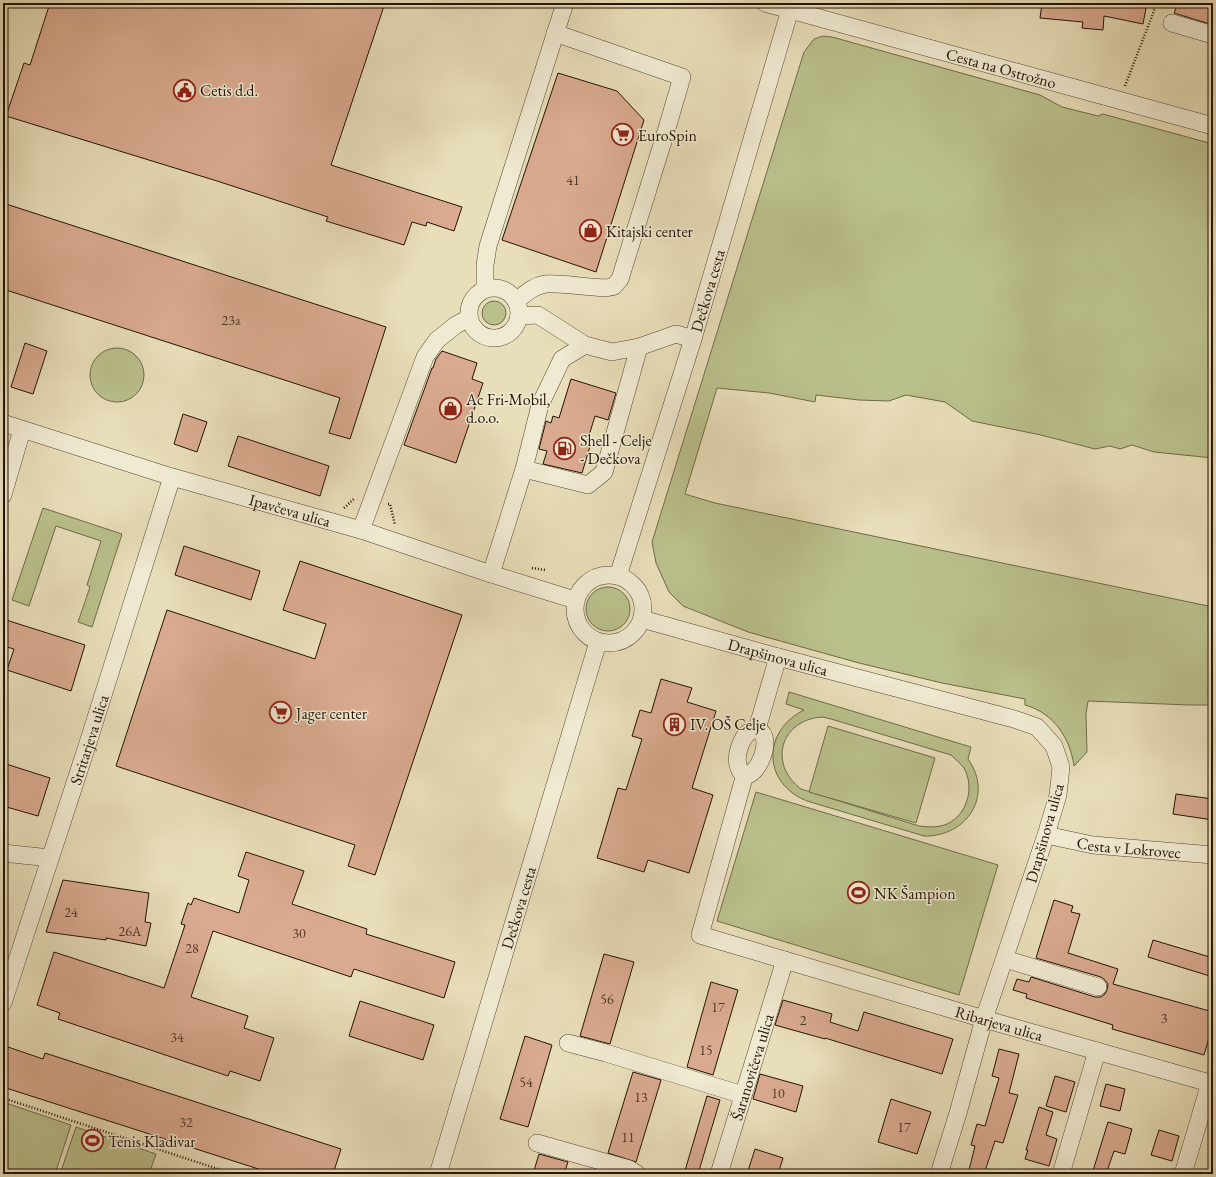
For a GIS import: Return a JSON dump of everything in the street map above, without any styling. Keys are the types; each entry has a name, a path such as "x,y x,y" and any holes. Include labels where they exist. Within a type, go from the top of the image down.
{"street":[{"path":"486,289 485,265 488,246 565,3"},
{"name":"Cesta na Ostrožno","path":"765,3 791,7 1119,101 1213,126"},
{"name":"Dečkova cesta","path":"618,576 693,339 791,7"},
{"path":"1172,23 1213,35"},
{"path":"517,309 533,288 545,284 561,283 605,288 614,286 620,279 682,77 555,33"},
{"path":"486,289 500,289 512,296 517,309 517,323 508,334 494,338 487,338 475,330 469,318 468,311 474,298 479,292 486,289"},
{"path":"517,309 538,315 585,345 612,352 639,347 676,334 693,339"},
{"path":"361,530 425,357 437,340 456,325 469,318"},
{"path":"491,574 524,469 540,405 562,359 585,345"},
{"path":"524,469 588,485 604,472 639,347"},
{"name":"Ipavčeva ulica","path":"3,423 172,476 361,530 491,574 575,600"},
{"path":"4,489 22,430"},
{"name":"Stritarjeva ulica","path":"3,1003 172,476"},
{"path":"602,576 618,576 628,581 636,588 641,598 643,608 642,619 637,629 630,637 620,642 609,644 598,642 589,638 578,626 574,611 575,600 580,590 587,582 602,576"},
{"name":"Drapšinova ulica","path":"642,619 778,657 1014,718 1037,727 1054,746 1061,767 1058,795 984,1019 958,1113 939,1174"},
{"name":"Dečkova cesta","path":"438,1174 598,642"},
{"path":"757,729 778,657"},
{"path":"757,729 764,738 763,755 755,771 750,774 745,774 741,772 738,766 739,748 747,733 757,729"},
{"name":"Ribarjeva ulica","path":"745,774 700,935 984,1019 1212,1084"},
{"name":"Cesta v Lokrovec","path":"1046,835 1093,845 1213,854"},
{"path":"3,853 50,858"},
{"path":"1005,959 1098,987"},
{"name":"Šaranovičeva ulica","path":"719,1174 786,960"},
{"path":"568,1043 606,1053 743,1095"},
{"path":"1061,1174 1097,1051"},
{"path":"1183,1174 1212,1084"},
{"path":"536,1143 629,1169 637,1174"}],"path":[{"path":"1119,101 1157,3"},
{"path":"3,1098 234,1174"}],"green space":[{"path":"823,36 832,37 1040,95 1062,107 1098,116 1103,114 1213,144 1213,458 1154,452 1132,445 1120,449 1110,446 1095,449 1041,435 972,421 945,402 906,395 889,401 859,400 816,395 815,402 769,393 717,388 685,494 715,503 1213,607 1213,705 1088,701 1086,714 1087,752 1074,766 1069,746 1059,728 1044,714 1025,705 1025,699 942,683 859,663 748,632 683,606 669,592 656,563 652,542 804,52 814,39"},
{"path":"494,301 503,304 506,313 503,322 494,325 485,322 482,313 485,304"},
{"path":"112,348 122,348 136,356 142,365 144,375 142,385 136,394 122,402 112,402 102,397 95,390 90,380 90,370 95,360 102,353"},
{"path":"43,508 122,534 92,627 78,622 90,587 87,585 101,541 56,526 29,606 12,600"},
{"path":"608,587 620,591 626,597 630,609 626,621 620,627 608,631 596,627 590,621 586,609 590,597 596,591"},
{"path":"789,692 971,747 968,759 975,773 978,786 977,799 972,811 964,822 953,829 939,834 924,836 807,801 792,793 782,782 775,770 773,757 775,743 780,731 790,719 804,710 786,704","holes":["822,717 951,755 964,768 969,784 967,800 960,814 954,820 944,825 933,827 919,826 801,789 791,779 784,768 782,756 783,745 788,735 796,726 808,720"]},
{"path":"828,726 935,758 916,823 809,792"},
{"name":"NK Šampion","path":"756,792 998,865 959,995 717,921"},
{"path":"3,1102 71,1125 55,1174 3,1174"},
{"name":"Tenis Kladivar","path":"76,1127 156,1154 149,1174 60,1174"}],"building":[{"name":"Cetis d.d.","path":"50,3 385,3 331,165 462,207 454,231 427,222 426,226 412,222 404,245 326,221 328,217 217,181 6,116 24,63 30,65"},
{"path":"1042,3 1147,3 1143,24 1104,16 1103,30 1082,28 1083,22 1040,18"},
{"path":"1178,3 1213,3 1213,25 1174,13"},
{"path":"558,73 617,91 644,120 596,272 502,240"},
{"path":"3,203 386,327 350,439 329,433 340,398 3,289"},
{"path":"25,343 47,351 33,394 11,387"},
{"path":"442,351 477,363 472,379 483,383 456,463 404,445 432,368"},
{"path":"571,379 616,393 608,420 595,416 587,442 591,443 582,473 543,464 547,451 539,449 546,421 551,423 553,416 559,418"},
{"path":"183,414 207,422 197,452 174,444"},
{"path":"238,436 329,466 320,496 228,466"},
{"path":"184,546 260,571 251,600 175,575"},
{"name":"Jager center","path":"300,561 462,615 375,875 348,866 355,845 116,766 167,610 315,659 326,624 283,610"},
{"path":"3,619 85,645 71,691 7,670 14,649 3,646"},
{"path":"661,679 692,688 687,702 716,711 692,788 713,795 689,873 648,860 644,872 597,858 618,788 626,790 642,739 632,736 640,710 651,713"},
{"path":"3,763 50,778 38,816 3,806"},
{"path":"1176,794 1213,799 1213,820 1173,814"},
{"path":"246,852 304,871 292,904 367,929 366,934 455,962 444,998 354,969 351,977 213,931 191,997 248,1016 244,1028 274,1038 260,1081 230,1071 228,1076 58,1019 60,1013 37,1005 54,952 164,988 185,925 181,924 188,903 191,905 194,898 239,913 249,880 238,876"},
{"path":"63,880 149,893 145,922 151,923 146,946 106,938 106,940 46,932"},
{"path":"1054,900 1073,906 1071,912 1080,914 1068,953 1118,969 1113,984 1213,1012 1213,1024 1204,1055 1112,1029 1113,1025 1026,998 1027,994 1013,990 1017,979 1029,982 1031,977 1095,997 1101,997 1107,990 1108,984 1101,977 1036,958"},
{"path":"1153,940 1213,958 1213,977 1148,957"},
{"path":"604,954 634,962 610,1044 580,1036"},
{"path":"711,982 738,990 713,1075 687,1067"},
{"path":"783,1000 832,1014 830,1022 858,1031 864,1012 953,1039 942,1074 825,1038 775,1025"},
{"path":"360,1001 434,1025 423,1060 349,1036"},
{"path":"525,1036 552,1045 528,1127 500,1119"},
{"path":"8,1047 43,1059 45,1053 341,1149 333,1174 274,1174 3,1087 3,1063"},
{"path":"999,1049 1019,1054 1009,1093 1018,1095 1003,1143 995,1141 984,1174 968,1174 975,1146 971,1145 977,1124 985,1126 999,1078 992,1076"},
{"path":"633,1072 661,1080 636,1162 608,1153"},
{"path":"760,1074 803,1086 796,1112 753,1099"},
{"path":"1055,1076 1075,1082 1066,1112 1046,1106"},
{"path":"1106,1084 1125,1089 1120,1111 1100,1106"},
{"path":"707,1096 720,1100 698,1174 684,1174"},
{"path":"891,1099 931,1112 917,1154 878,1142"},
{"path":"1039,1107 1053,1112 1046,1135 1057,1139 1049,1166 1025,1159 1028,1150 1026,1150"},
{"path":"1108,1122 1132,1129 1125,1154 1114,1151 1106,1174 1092,1174"},
{"path":"1159,1130 1179,1136 1172,1161 1151,1155"},
{"path":"755,1149 783,1158 778,1174 747,1174"},
{"path":"539,1154 568,1162 564,1174 533,1174"}],"place":[{"name":"Cetis d.d.","path":"185,90"},
{"name":"EuroSpin","path":"622,135"},
{"name":"Kitajski center","path":"591,231"},
{"name":"Ac Fri-Mobil, d.o.o.","path":"450,408"},
{"name":"Shell - Celje - Dečkova","path":"565,449"},
{"name":"Jager center","path":"281,713"},
{"name":"IV. OŠ Celje","path":"674,724"},
{"name":"NK Šampion","path":"858,893"},
{"name":"Tenis Kladivar","path":"93,1141"}]}
